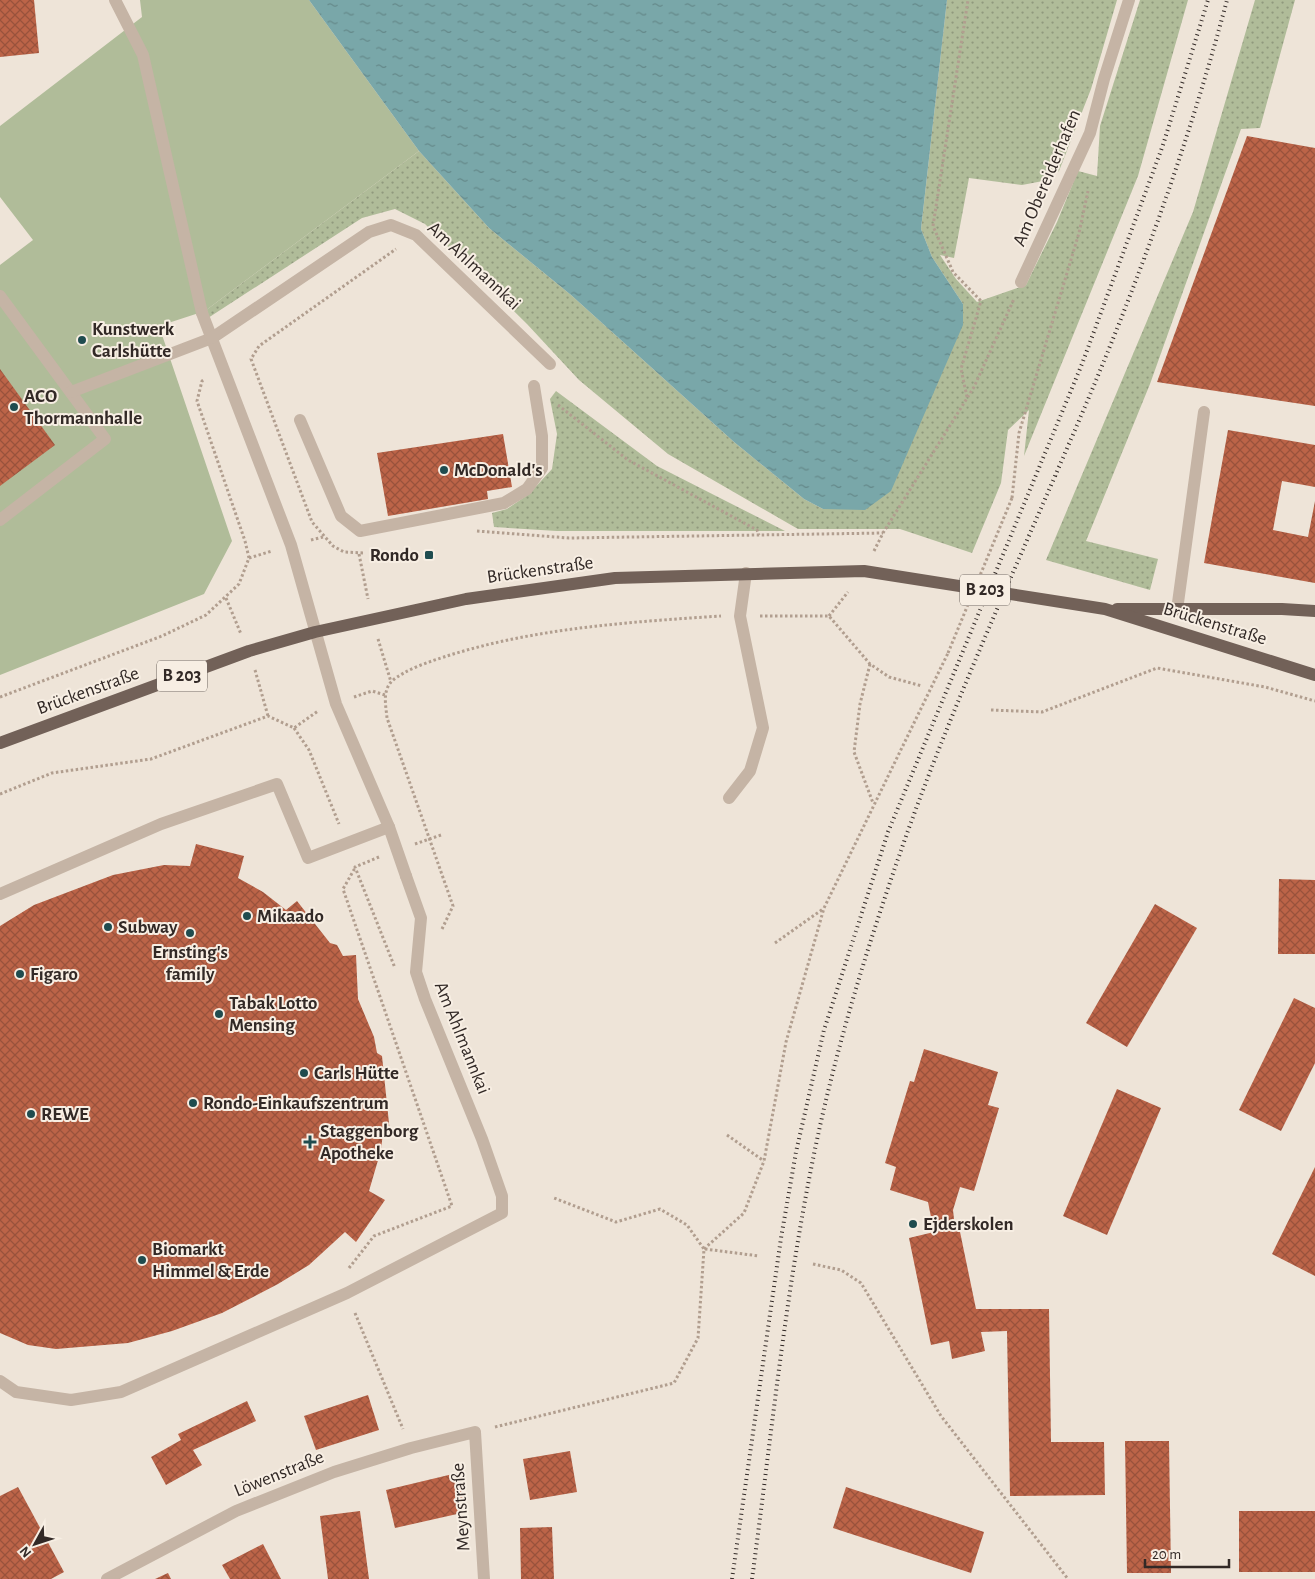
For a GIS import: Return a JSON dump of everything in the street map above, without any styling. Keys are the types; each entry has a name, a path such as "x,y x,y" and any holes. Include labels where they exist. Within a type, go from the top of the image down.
{"main road":[{"name":"Brückenstraße","path":"0,743 249,651 315,632 466,599 615,578 864,571 1105,609 1315,610"},
{"name":"Brückenstraße","path":"1105,609 1315,675"}],"street":[{"name":"Am Ahlmannkai","path":"115,0 143,55 202,313 291,545 336,704 389,827 421,918 416,972 425,999 482,1139 502,1196 502,1213 346,1293"},
{"name":"Am Obereiderhafen","path":"1021,282 1090,133 1104,79 1129,0"},
{"name":"Am Ahlmannkai","path":"70,392 212,338 369,232 390,225 416,235 550,364"},
{"path":"0,296 105,439 0,520"},
{"path":"300,420 341,516 360,531 504,503 527,489 542,468 542,436 534,386"},
{"path":"1177,610 1204,412"},
{"path":"729,798 750,771 763,728 740,616 746,573"},
{"path":"0,894 161,824 277,784 308,858 389,827"},
{"path":"0,1381 16,1392 71,1400 121,1392 346,1293"},
{"name":"Löwenstraße","path":"107,1579 236,1511 334,1472 411,1448 475,1432"},
{"name":"Meynstraße","path":"475,1432 484,1579"}],"path":[{"path":"967,397 962,369 981,301 953,272 933,226 968,0"},
{"path":"704,1249 744,1212 764,1161 786,1042 824,908 873,803 948,653 1012,498 1018,433 1079,233 1089,186"},
{"path":"0,697 162,636 206,615 239,584 249,558 245,541 197,401 202,381 223,367 251,359 259,346 416,235"},
{"path":"468,530 569,538 883,533 974,388 1021,282"},
{"path":"251,359 312,522 333,546 344,552 359,554 369,552"},
{"path":"534,386 628,460 757,530 760,535"},
{"path":"453,906 387,718 385,695 391,682 425,663 484,644 600,625 740,616 829,616 870,664 889,677 922,686"},
{"path":"870,664 860,704 854,752 873,803"},
{"path":"991,710 1042,712 1157,668 1265,687 1315,701"},
{"path":"294,728 313,712 372,691 385,695"},
{"path":"0,794 52,774 151,759 268,716 294,728 309,750 397,973"},
{"path":"356,867 343,889 452,1206 374,1236 343,1275 346,1293 411,1448"},
{"path":"775,943 824,908"},
{"path":"728,1135 764,1161"},
{"path":"475,1432 674,1382 698,1338 704,1249 686,1225 660,1209 616,1222 554,1198"},
{"path":"704,1249 759,1256"},
{"path":"813,1264 842,1270 861,1284 941,1416 1068,1579"}],"green space":[{"name":"Kunstwerk Carlshütte","path":"140,0 309,0 419,151 205,311 159,326 232,541 204,594 0,675 0,265 33,240 0,197 0,126 142,17"},
{"path":"947,0 1117,0 1091,89 1059,171 1043,181 1022,185 969,178 954,258 940,255 956,279 977,302 1026,285 1057,222 1078,171 1097,176 1100,126 1140,0 1188,0 1138,176 1024,456 1029,410 1008,430 1001,483 972,553 900,529 798,529 668,454 579,380 527,324 425,224 395,209 362,218 208,318 205,311 419,151 489,228 571,295 734,442 804,499 823,509 963,304 932,257 921,229"},
{"path":"1255,0 1295,0 1260,128 1241,129 1150,384 1086,541 1158,559 1150,590 1046,560 1193,212"},
{"path":"556,391 657,466 785,531 557,531 494,527 492,513 507,509 529,494 552,469 557,434 550,399"}],"water":[{"path":"309,0 947,0 921,229 932,257 963,304 963,325 891,491 865,510 823,509 804,499 734,442 571,295 489,228 419,151"}],"building":[{"path":"0,0 34,0 39,53 0,57"},
{"path":"1247,136 1315,148 1315,406 1157,382"},
{"name":"ACO Thormannhalle","path":"0,369 55,445 0,486"},
{"path":"1228,430 1315,445 1315,487 1282,481 1273,530 1308,537 1315,501 1315,583 1204,563"},
{"name":"McDonald's","path":"503,434 512,487 487,491 488,499 388,516 377,453"},
{"name":"Rondo-Einkaufszentrum","path":"196,844 244,856 238,878 263,892 286,910 297,901 330,943 337,945 343,956 356,955 358,999 374,1037 377,1053 382,1056 390,1133 383,1132 381,1150 369,1191 385,1200 356,1242 345,1232 309,1265 278,1284 222,1313 172,1331 128,1343 56,1349 28,1345 0,1333 0,926 34,905 113,875 164,865 190,866"},
{"path":"1279,879 1315,880 1315,954 1278,954"},
{"path":"1155,904 1197,928 1127,1047 1086,1023"},
{"path":"1294,998 1315,1008 1315,1063 1281,1131 1239,1110"},
{"path":"924,1049 998,1072 988,1105 999,1108 974,1191 960,1187 953,1210 955,1228 959,1227 976,1309 1049,1309 1051,1442 1104,1442 1105,1495 1010,1496 1007,1331 981,1332 985,1351 952,1359 949,1341 931,1345 909,1238 934,1232 928,1202 890,1190 896,1167 885,1163 910,1081 914,1082"},
{"path":"1117,1089 1161,1108 1107,1235 1063,1216"},
{"path":"1315,1167 1315,1276 1272,1254"},
{"path":"368,1395 379,1430 316,1450 304,1416"},
{"path":"247,1401 256,1421 193,1450 202,1465 166,1485 151,1457 181,1440 178,1434"},
{"path":"1125,1441 1169,1441 1171,1573 1127,1573"},
{"path":"570,1451 577,1492 530,1500 523,1459"},
{"path":"457,1473 466,1512 395,1528 386,1490"},
{"path":"18,1487 64,1572 51,1579 0,1579 0,1496"},
{"path":"846,1487 984,1532 971,1573 833,1528"},
{"path":"360,1511 369,1579 328,1579 320,1516"},
{"path":"1239,1511 1315,1511 1315,1572 1239,1572"},
{"path":"552,1527 554,1579 521,1579 520,1528"},
{"path":"263,1544 281,1579 230,1579 222,1565"},
{"path":"168,1573 171,1579 155,1579"}],"railway":[{"path":"732,1579 781,1238 796,1152 824,1030 888,832 1082,364 1163,145 1208,0"},
{"path":"752,1579 786,1316 803,1211 831,1078 865,958 905,839 973,664 1097,378 1152,238 1200,96 1227,0"}],"place":[{"name":"Kunstwerk Carlshütte","path":"82,340"},
{"name":"ACO Thormannhalle","path":"14,407"},
{"name":"McDonald's","path":"444,470"},
{"name":"Rondo","path":"429,555"},
{"name":"Mikaado","path":"247,916"},
{"name":"Subway","path":"108,927"},
{"name":"Ernsting's family","path":"190,933"},
{"name":"Figaro","path":"20,974"},
{"name":"Tabak Lotto Mensing","path":"219,1014"},
{"name":"Carls Hütte","path":"304,1073"},
{"name":"Rondo-Einkaufszentrum","path":"193,1103"},
{"name":"REWE","path":"31,1114"},
{"name":"Staggenborg Apotheke","path":"310,1142"},
{"name":"Ejderskolen","path":"913,1224"},
{"name":"Biomarkt Himmel & Erde","path":"142,1260"}]}
